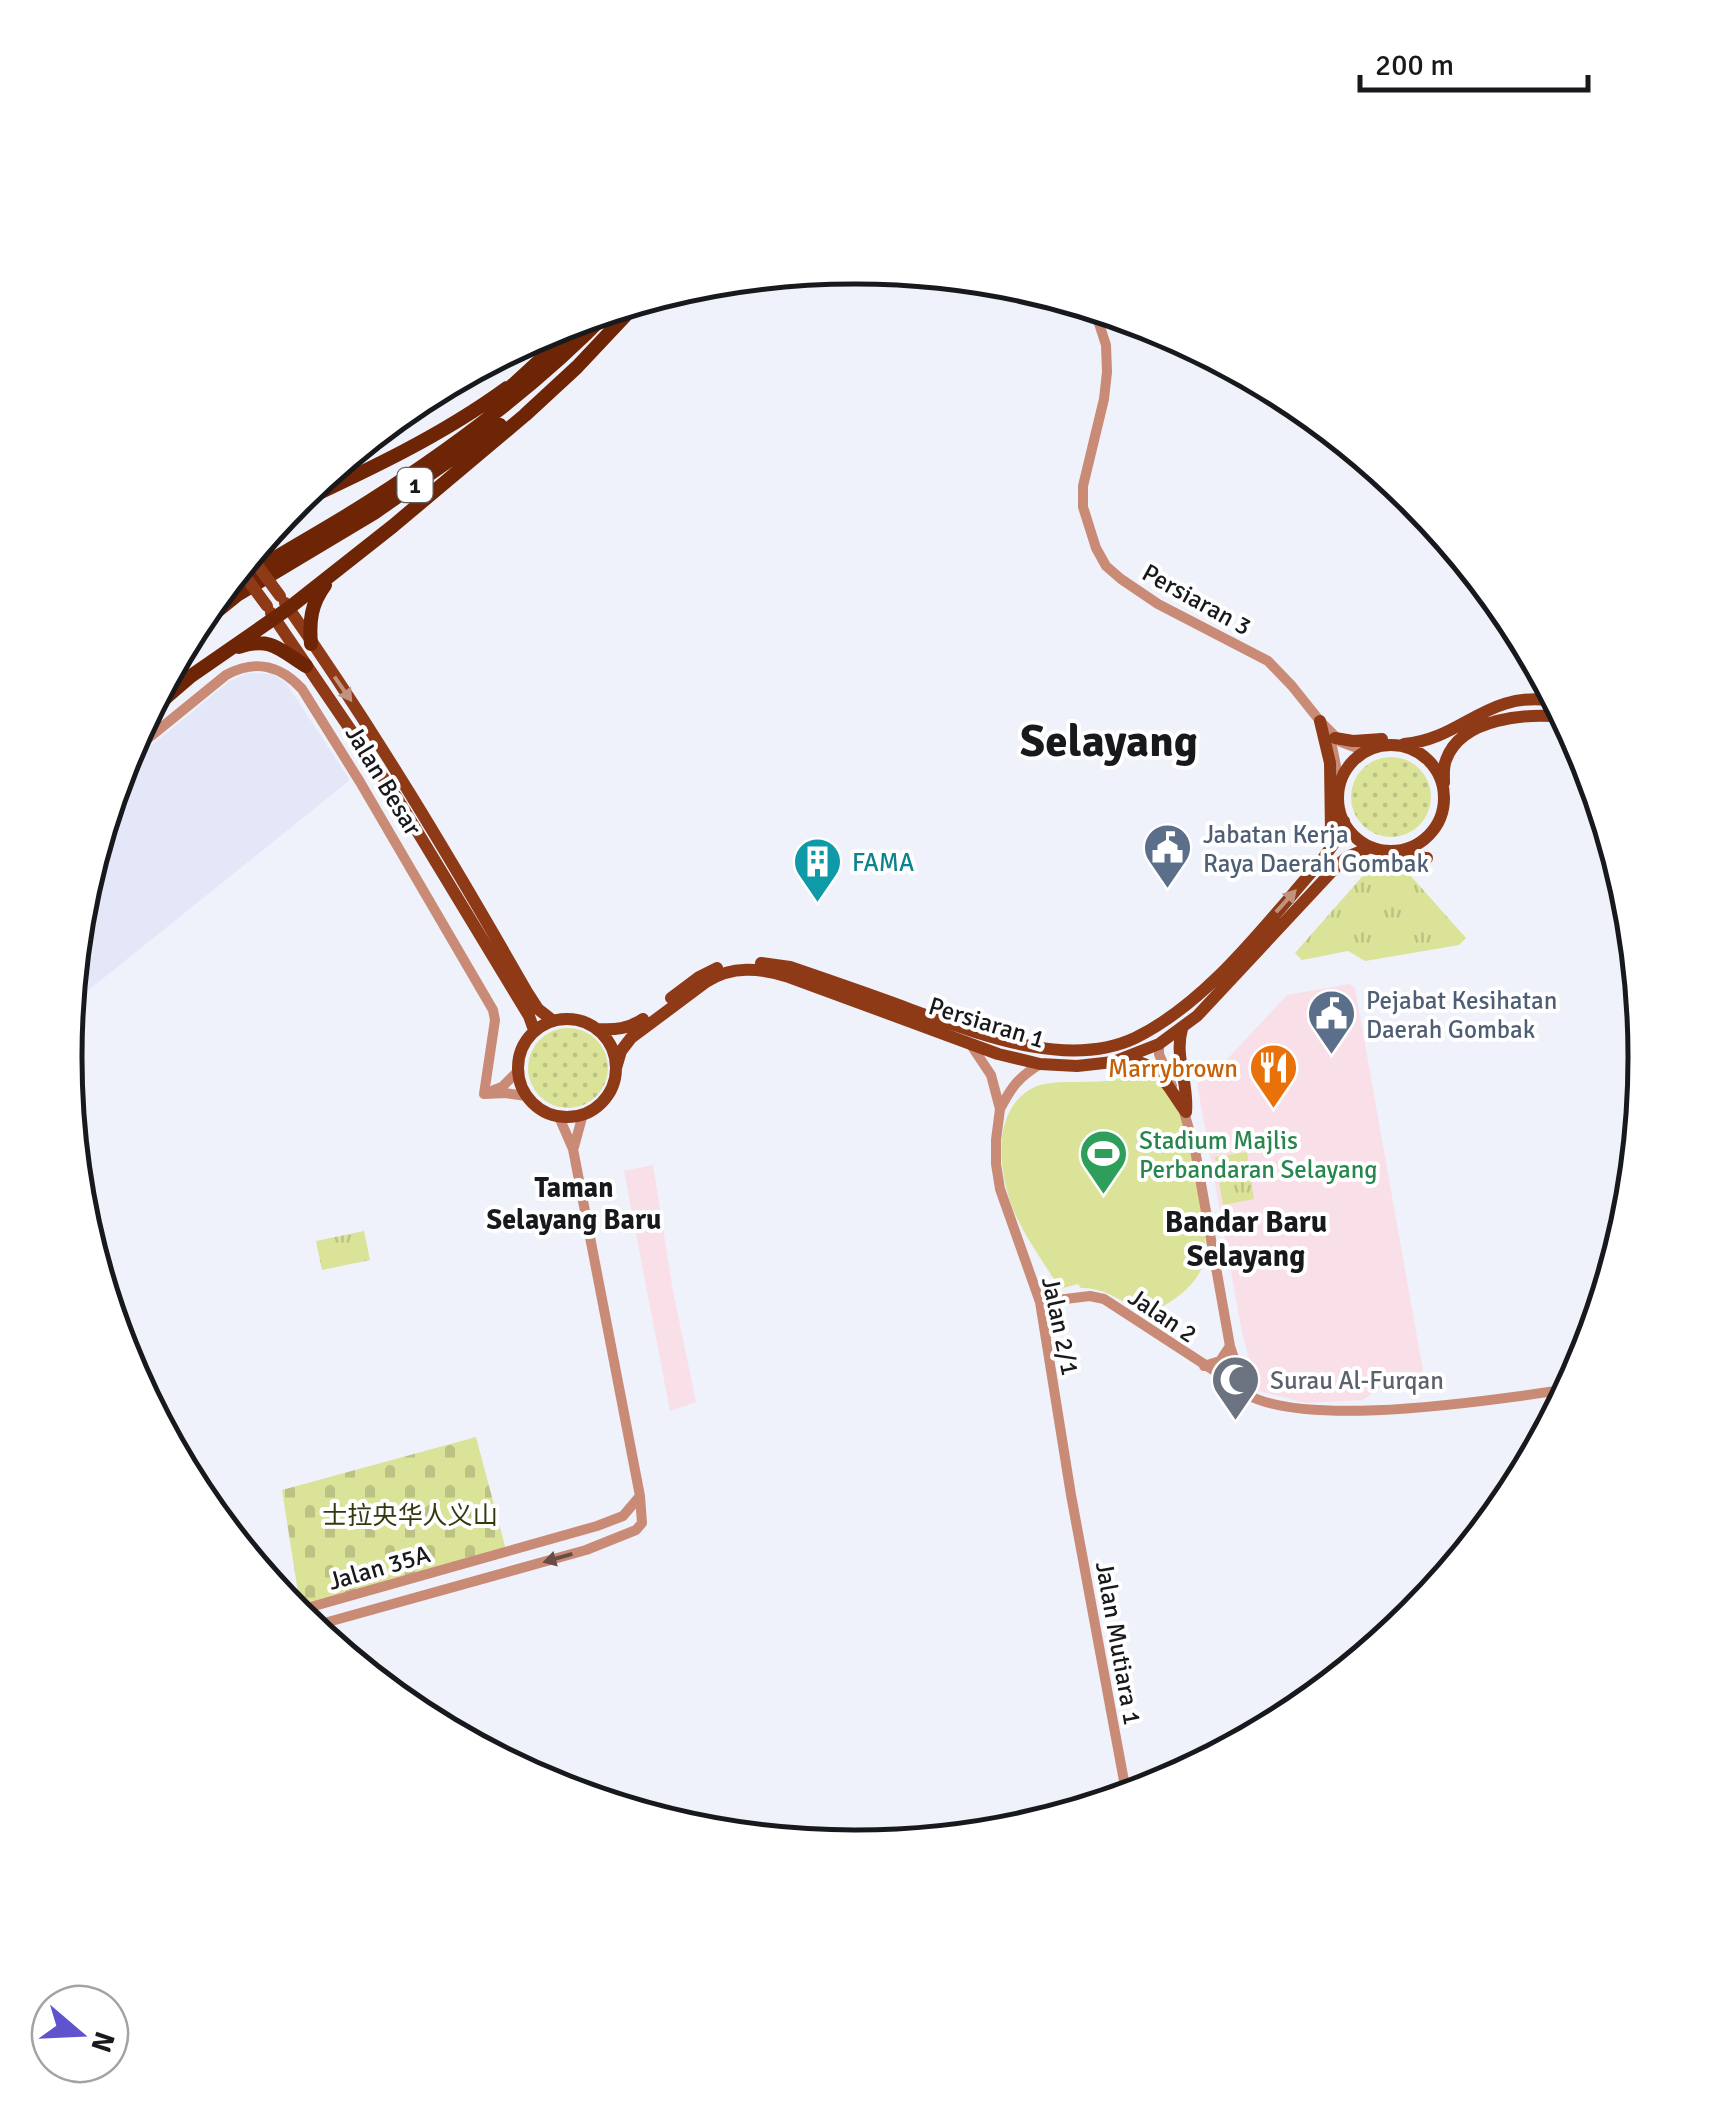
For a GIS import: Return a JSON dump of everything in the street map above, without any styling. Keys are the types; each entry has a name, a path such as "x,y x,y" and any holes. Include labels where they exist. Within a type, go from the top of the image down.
{"highway":[{"name":"1","path":"233,600 374,513 479,440 543,392 620,321"},
{"path":"177,688 284,602 335,573 525,416 622,321"},
{"name":"1","path":"257,569 368,502 469,431 534,382 589,332"},
{"path":"276,557 414,461 525,375 559,343"},
{"path":"340,482 477,410 525,375"},
{"path":"312,644 313,605 335,573"},
{"path":"226,652 254,643 269,643 306,666"}],"main road":[{"name":"Jalan Besar","path":"259,567 384,750 538,1010 552,1020"},
{"name":"Jalan Besar","path":"248,580 397,798 534,1030"},
{"path":"1539,699 1510,701 1416,743 1374,748 1352,762 1340,786 1344,821 1357,838 1371,847 1395,851 1421,842 1440,818 1447,756 1456,742 1490,722 1549,717"},
{"path":"1327,854 1332,832 1328,730 1354,741 1442,734"},
{"path":"1443,835 1456,742"},
{"path":"1399,745 1434,765 1444,791"},
{"name":"Persiaran 1","path":"598,1030 633,1026 710,970 762,962 790,967 1025,1046 1110,1046 1135,1038 1178,1011 1218,975 1327,854 1344,821"},
{"name":"Persiaran 1","path":"616,1068 621,1050 631,1038 717,975 732,970 789,977 998,1054 1040,1064 1113,1062 1159,1044 1197,1016 1347,857 1371,847"},
{"path":"1347,857 1426,858"},
{"path":"1159,1044 1166,1029 1202,998 1218,975"},
{"path":"552,1020 584,1021 608,1040 614,1054 616,1068 610,1092 597,1107 584,1114 559,1117 546,1113 534,1106 520,1084 521,1049 534,1030 552,1020"},
{"path":"1182,1028 1178,1044 1186,1112"},
{"path":"1086,1048 1087,1065"},
{"path":"1126,1058 1152,1066 1186,1112"}],"street":[{"name":"Persiaran 3","path":"1099,324 1106,344 1107,372 1082,486 1096,548 1106,567 1147,597 1268,662 1328,730 1340,786"},
{"name":"Jalan Besar","path":"153,735 243,667 266,666 290,676 302,689 493,1010 495,1020 484,1094"},
{"path":"1328,730 1347,746 1374,748"},
{"name":"Jalan 2/1","path":"970,1044 991,1075 1000,1109 996,1140 1000,1189 1040,1302 1071,1495"},
{"path":"1159,1044 1159,1054 1186,1112 1238,1390 1279,1407 1307,1409 1415,1408 1552,1391"},
{"path":"1000,1109 1012,1085 1040,1064"},
{"path":"484,1094 502,1087 518,1072"},
{"path":"484,1094 526,1096"},
{"path":"574,1149 584,1114"},
{"path":"559,1117 574,1149 640,1496"},
{"name":"Jalan 2","path":"1040,1302 1090,1296 1104,1299 1204,1366 1233,1375"},
{"path":"1204,1366 1220,1362 1230,1346"},
{"name":"Jalan Mutiara 1","path":"1071,1495 1124,1781"},
{"name":"Jalan 35A","path":"329,1622 586,1550 636,1530 644,1519 640,1496"},
{"name":"Jalan 35A","path":"313,1607 598,1526 623,1516 640,1496"}],"shaded area":[{"path":"248,673 273,674 286,683 350,780 85,993 97,906 109,857 146,749 230,681"},
{"path":"1349,984 1355,988 1424,1376 1384,1384 1363,1400 1306,1403 1258,1391 1242,1332 1197,1084 1218,1069 1287,995"},
{"path":"653,1165 696,1402 670,1411 624,1171"}],"green space":[{"path":"1391,757 1406,760 1419,769 1428,782 1428,812 1419,825 1406,834 1391,837 1376,834 1363,825 1354,812 1351,797 1354,782 1363,769 1376,760"},
{"path":"1394,868 1409,874 1466,938 1459,945 1365,961 1348,951 1302,960 1295,953 1368,870"},
{"path":"568,1028 583,1031 596,1040 605,1053 605,1083 596,1096 583,1105 568,1108 553,1105 540,1096 531,1083 528,1068 531,1053 540,1040 553,1031"},
{"name":"Stadium Majlis Perbandaran Selayang","path":"1143,1071 1164,1088 1178,1111 1197,1184 1206,1245 1197,1277 1174,1299 1146,1315 1107,1293 1078,1284 1060,1289 1013,1209 1002,1159 1005,1124 1022,1095 1044,1084 1106,1081"},
{"path":"1247,1152 1254,1199 1223,1205 1215,1157"},
{"path":"364,1231 370,1260 322,1270 316,1241"},
{"name":"士拉央华人义山","path":"476,1437 506,1550 309,1603 298,1591 282,1490"}],"place":[{"name":"Jabatan Kerja Raya Daerah Gombak","path":"1168,890"},
{"name":"FAMA","path":"817,904"},
{"name":"Pejabat Kesihatan Daerah Gombak","path":"1331,1056"},
{"name":"Marrybrown","path":"1273,1110"},
{"name":"Stadium Majlis Perbandaran Selayang","path":"1104,1196"},
{"name":"Surau Al-Furqan","path":"1235,1422"}],"district":[{"name":"Selayang","path":"1109,740"},
{"name":"Taman Selayang Baru","path":"574,1203"},
{"name":"Bandar Baru Selayang","path":"1246,1239"}]}
